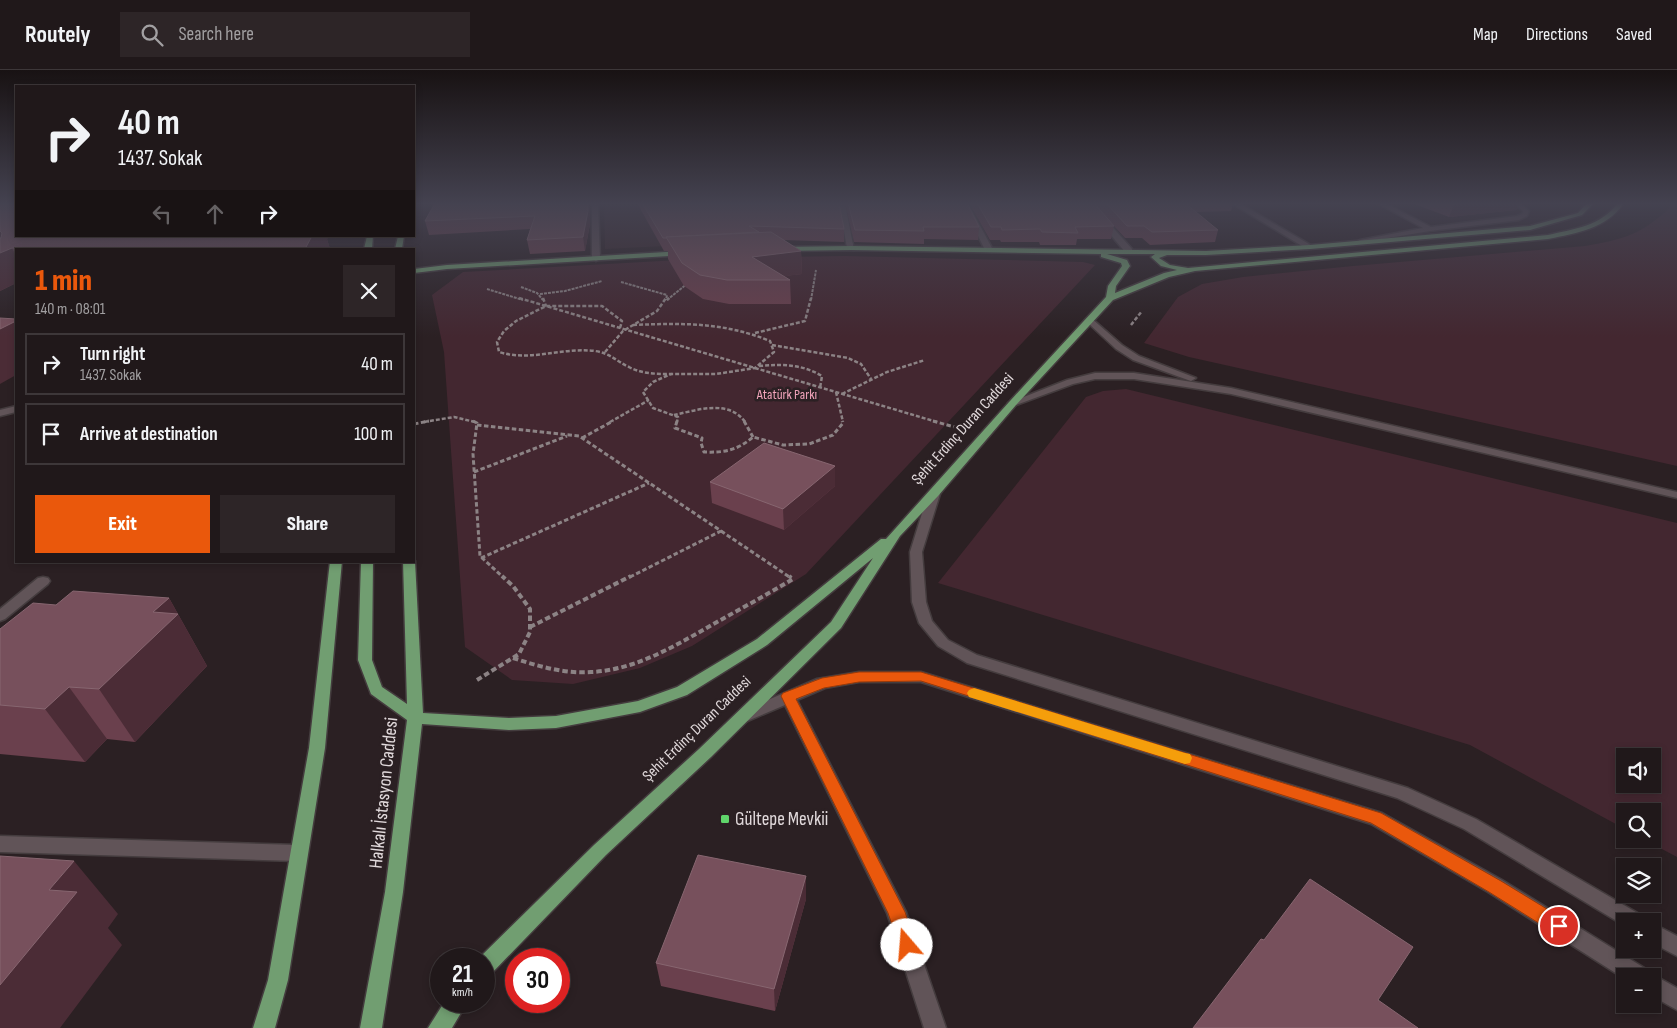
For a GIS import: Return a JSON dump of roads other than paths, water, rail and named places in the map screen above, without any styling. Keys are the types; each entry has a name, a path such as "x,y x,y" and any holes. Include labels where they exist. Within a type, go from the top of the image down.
{"main road":[{"path":"776,249 800,248"},
{"path":"840,248 1206,253 1298,248"},
{"name":"Şehit Erdinç Duran Caddesi","path":"495,956 600,850 705,753 836,625 895,534 934,494 1013,403 1091,321 1110,298 1167,276 1195,269 1430,248"},
{"path":"1091,252 1119,260 1126,266 1112,286 1110,298"},
{"path":"1180,252 1165,253 1155,257 1159,263 1173,268 1195,269"},
{"path":"415,271 447,267 691,253"},
{"path":"367,563 365,660 376,690 415,718 509,724 556,722 640,706 682,692 762,642 895,534"},
{"path":"264,1028 278,980 298,853 318,748 336,563"},
{"name":"Halkalı İstasyon Caddesi","path":"370,1028 394,892 415,718 409,563"},
{"path":"439,1028 450,1013"}],"street":[{"path":"596,248 596,259"},
{"path":"1124,248 1128,252"},
{"path":"1091,321 1119,347 1152,366 1231,391"},
{"path":"1013,403 1070,382 1095,376 1134,376 1231,391 1677,495"},
{"path":"0,413 15,409"},
{"path":"934,494 916,552 919,602 926,624 943,643 972,659 1402,793 1470,824 1620,913"},
{"path":"0,616 43,581"},
{"path":"738,719 822,683 859,677 921,677 1376,818 1495,886 1626,968"},
{"path":"788,696 896,912 935,1028"},
{"path":"0,844 298,853"},
{"path":"1661,937 1677,947"},
{"path":"1661,990 1677,1000"}],"place":[{"name":"Gültepe Mevkii","path":"725,819"}],"park label":[{"name":"Atatürk Parkı","path":"787,394"}]}
